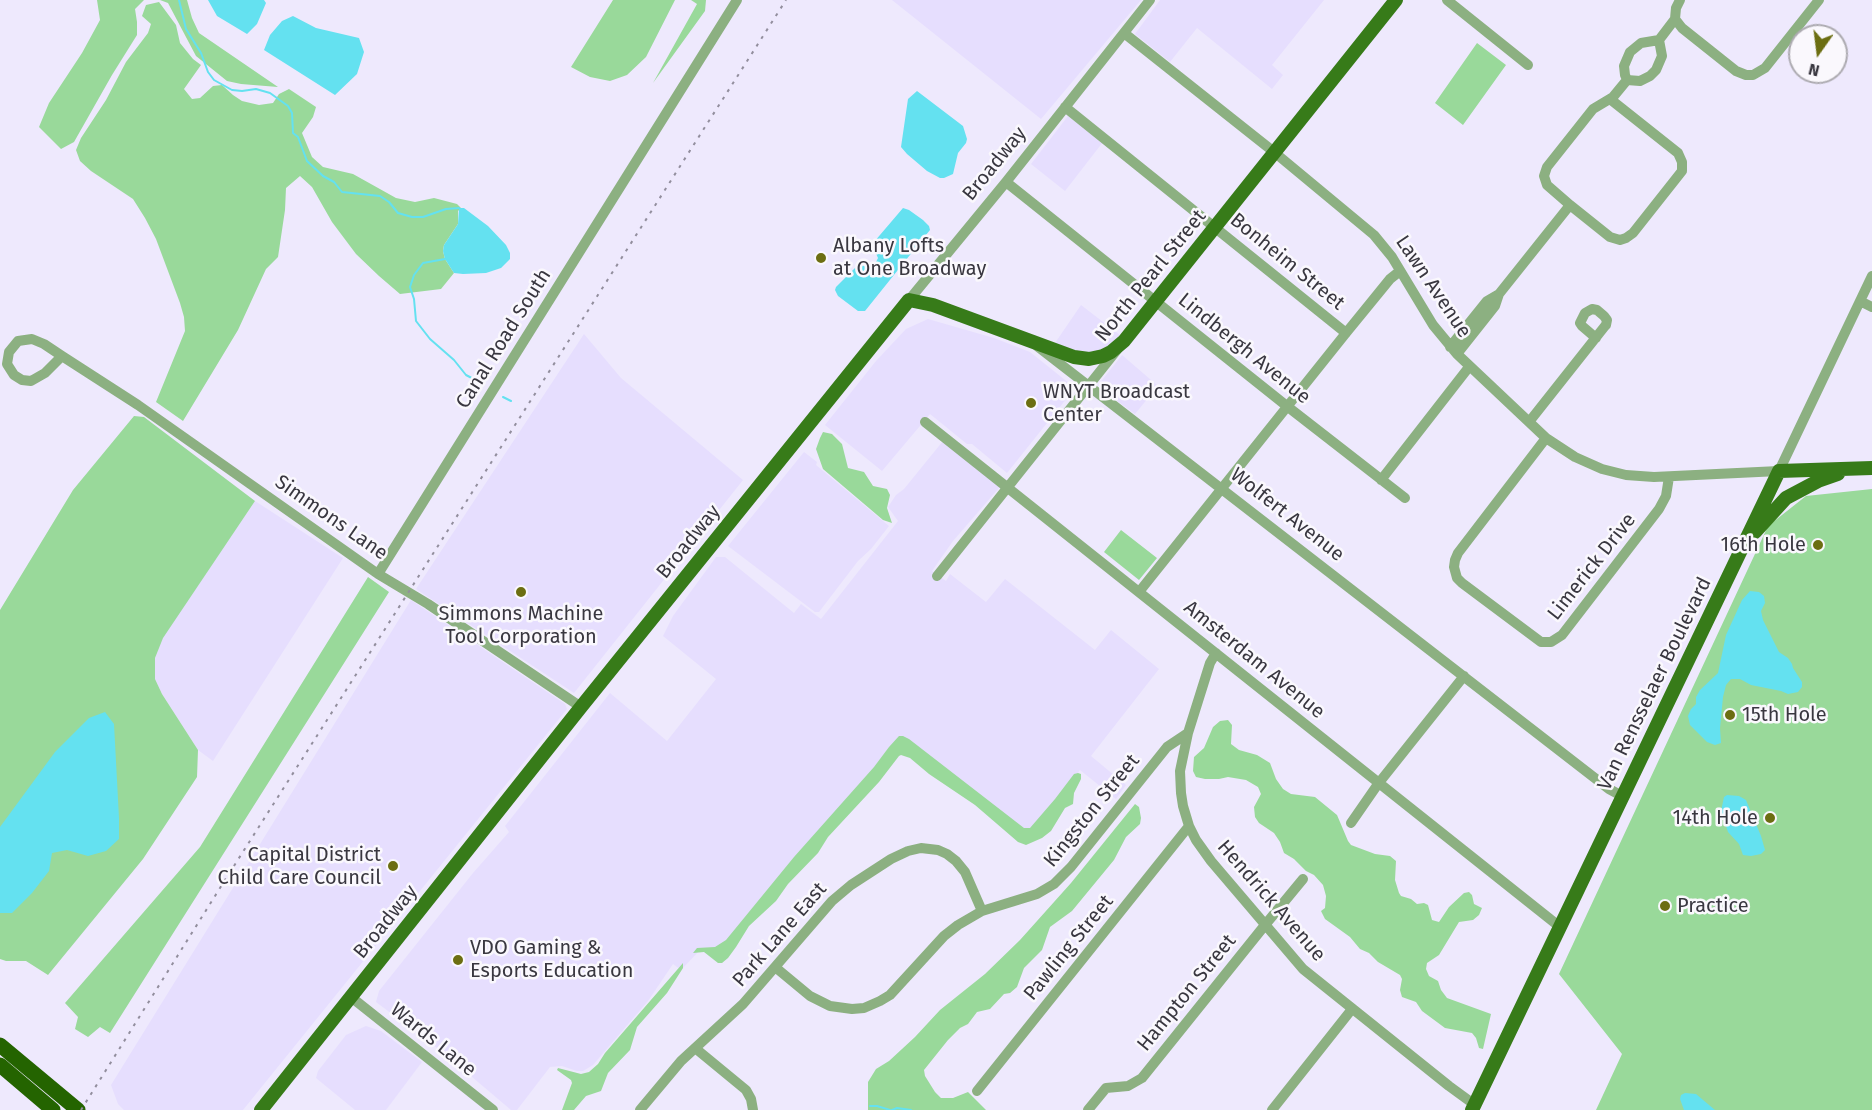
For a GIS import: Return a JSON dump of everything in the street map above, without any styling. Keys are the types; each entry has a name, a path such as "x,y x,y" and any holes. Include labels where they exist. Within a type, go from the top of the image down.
{"highway":[{"path":"0,1045 78,1110"},
{"path":"0,1065 53,1110"}],"main road":[{"name":"North Pearl Street","path":"1124,341 1396,0"},
{"name":"Wolfert Avenue","path":"909,300 933,305 1029,341"},
{"name":"Broadway","path":"261,1110 581,707 909,300"},
{"path":"1029,341 1070,356 1089,359 1107,354 1124,341"},
{"path":"1779,471 1872,468"},
{"path":"1745,543 1786,498 1794,493 1828,477 1872,468"},
{"name":"Van Rensselaer Boulevard","path":"1474,1107 1779,471"}],"street":[{"name":"Canal Road South","path":"378,573 737,0"},
{"name":"Broadway","path":"909,300 1150,0"},
{"path":"1447,0 1528,65"},
{"path":"1627,80 1624,66 1630,52 1641,43 1659,40 1675,19 1676,8 1680,0"},
{"path":"1675,19 1682,28 1736,71 1753,75 1765,68 1820,0"},
{"name":"Lawn Avenue","path":"1124,33 1274,152 1374,236 1392,257 1433,325 1453,350 1546,438 1575,457 1602,469 1634,476 1669,477 1779,471"},
{"path":"1627,80 1636,81 1646,78 1656,70 1662,56 1659,40"},
{"path":"1610,99 1678,153 1682,162 1682,171 1633,233 1626,238 1616,240 1549,188 1545,179 1545,170 1591,111 1610,99 1627,80"},
{"name":"Bonheim Street","path":"1065,107 1346,333"},
{"name":"Lindbergh Avenue","path":"1006,182 1287,407 1405,498"},
{"path":"1453,350 1487,301 1499,294 1570,205"},
{"path":"1139,592 1346,333 1389,281 1400,272"},
{"name":"Van Rensselaer Boulevard","path":"1779,471 1872,276"},
{"path":"1860,301 1872,307"},
{"name":"Simmons Lane","path":"62,356 45,373 31,381 22,380 14,375 7,364 14,344 24,338 37,340 62,356 138,405 378,573 448,617 581,707"},
{"path":"1529,422 1596,338"},
{"name":"Wolfert Avenue","path":"1029,341 1609,789 1622,796"},
{"name":"North Pearl Street","path":"937,576 1124,341"},
{"path":"1381,480 1469,367"},
{"name":"Amsterdam Avenue","path":"925,422 1560,927"},
{"name":"Limerick Drive","path":"1546,438 1458,553 1454,567 1457,578 1462,583 1541,642 1551,642 1562,635 1659,509 1666,496 1669,477"},
{"name":"Hendrick Avenue","path":"1216,653 1210,663 1182,756 1180,779 1182,800 1189,826 1211,861 1304,969 1474,1107"},
{"path":"1351,823 1378,784 1464,676"},
{"name":"Kingston Street","path":"775,967 810,996 839,1009 864,1008 880,1001 890,995 944,936 958,925 982,912 1037,894 1054,884 1071,867 1167,747 1188,733"},
{"name":"Pawling Street","path":"977,1091 1189,826"},
{"name":"Park Lane East","path":"640,1110 666,1077 737,1010 840,893 891,859 916,849 927,848 938,850 957,861 969,880 982,912"},
{"name":"Hampton Street","path":"1088,1110 1106,1088 1128,1086 1142,1078 1303,879"},
{"name":"Wards Lane","path":"351,997 493,1110"},
{"path":"1272,1110 1352,1009"},
{"path":"695,1048 746,1090 753,1110"}],"shaded area":[{"path":"892,0 1141,0 1041,119"},
{"path":"1160,0 1324,0 1272,65 1283,75 1272,89 1197,28 1170,62 1135,34"},
{"path":"1068,116 1103,142 1065,191 1031,164"},
{"path":"1081,305 1120,335 1110,346 1100,352 1078,352 1055,343"},
{"path":"928,319 994,338 1030,352 1075,388 1007,473 930,414 882,471 825,425 876,361 906,329"},
{"name":"Simmons Machine Tool Corporation","path":"584,334 621,378 743,480 574,693 416,589"},
{"path":"1122,355 1158,386 1135,414 1101,389 1099,384"},
{"path":"943,441 998,484 999,488 953,541 932,571 946,581 950,574 986,602 1005,579 1095,650 1111,630 1159,669 1091,756 1126,785 1116,799 1080,770 1029,836 901,744 714,957 702,948 681,970 673,964 648,1001 593,1065 583,1071 562,1066 550,1067 517,1110 511,1110 445,1054 376,1002 379,991 473,873 509,832 505,826 610,693 667,741 716,679 663,636 673,616 716,557 725,557 794,613 801,604 821,619 898,521 888,507 896,495 904,489"},
{"path":"804,452 817,462 816,465 889,526 858,561 819,612 815,612 728,546"},
{"path":"255,501 343,558 213,761 198,750 162,694 155,679 155,658 162,638"},
{"path":"411,600 565,704 567,709 243,1110 124,1110 118,1104 111,1085"},
{"path":"366,1026 381,1031 422,1062 386,1110 355,1110 316,1078 318,1071 346,1035"}],"green space":[{"path":"97,0 144,0 135,9 137,35 74,142 61,149 39,127 49,103 82,53 100,20"},
{"path":"160,0 187,0 199,33 278,87 227,81 196,56 168,3"},
{"path":"613,0 675,0 646,57 627,75 610,81 590,77 571,67"},
{"path":"691,0 706,0 705,11 653,83 697,4"},
{"path":"159,2 176,25 180,43 201,65 184,89 192,99 200,98 213,86 222,85 242,101 259,105 273,103 279,94 289,89 316,107 313,117 302,133 312,157 323,167 353,174 396,198 415,202 434,198 457,204 461,208 458,211 458,224 444,245 443,251 454,273 441,289 400,294 356,254 332,222 312,187 300,176 286,188 278,257 266,269 238,330 183,421 156,402 185,331 180,303 156,239 133,199 91,171 80,161 76,150 126,62 148,33 151,24 142,16 146,5"},
{"path":"1477,43 1506,65 1463,125 1435,103"},
{"path":"134,416 144,417 255,501 163,638 155,658 155,679 162,694 198,750 197,777 143,859 48,975 26,961 0,959 0,610 73,490"},
{"path":"823,432 832,434 842,444 848,468 864,472 873,486 887,489 890,495 887,508 892,523 883,520 823,469 816,449"},
{"path":"1872,489 1872,1110 1596,1110 1622,1054 1559,974 1768,526 1806,496"},
{"path":"1121,530 1157,558 1139,580 1104,552"},
{"path":"368,577 389,592 110,1033 100,1027 88,1037 75,1029 78,1017 65,1003 200,847"},
{"path":"1228,720 1232,725 1231,744 1239,750 1257,755 1270,763 1283,789 1291,794 1315,797 1337,815 1351,845 1375,854 1390,856 1396,861 1395,880 1399,893 1417,904 1428,905 1432,920 1439,922 1449,907 1464,893 1469,892 1472,895 1474,904 1482,908 1479,915 1473,920 1459,922 1439,955 1427,963 1426,969 1429,976 1438,981 1447,998 1491,1014 1483,1049 1479,1048 1472,1033 1445,1028 1422,1011 1416,1002 1402,997 1400,975 1360,949 1350,937 1325,919 1321,911 1325,908 1326,896 1323,885 1314,875 1284,853 1274,833 1259,823 1255,817 1254,807 1261,794 1258,787 1246,780 1228,777 1205,779 1196,777 1193,771 1194,757 1204,748 1213,727 1220,721"},
{"path":"899,736 909,739 1024,828 1030,828 1074,774 1081,774 1081,779 1074,793 1073,804 1065,808 1051,831 1026,845 1018,842 975,805 929,774 910,758 901,755 828,837 818,853 788,884 776,901 749,926 728,958 718,963 704,952 693,953 697,948 715,947 726,940 794,857"},
{"path":"1135,804 1139,807 1140,824 1126,837 1114,860 1072,911 1050,927 1042,950 1024,968 1017,987 1010,993 1004,994 990,1009 977,1012 968,1024 960,1028 948,1040 924,1070 925,1076 941,1098 953,1098 968,1092 986,1110 868,1110 868,1082 876,1069 889,1061 940,1010 985,974 1020,940 1071,883"},
{"path":"683,963 683,968 667,993 637,1027 630,1050 608,1073 601,1091 586,1096 574,1110 562,1110 572,1083 557,1070 558,1068 581,1074 589,1072"}],"water":[{"path":"208,0 264,0 266,3 257,24 247,34 217,16"},
{"path":"293,16 316,28 359,38 364,52 357,74 335,95 264,50 270,35 282,21"},
{"path":"917,91 963,126 966,143 958,153 953,174 944,178 927,171 901,147 908,99"},
{"path":"459,208 464,208 488,226 506,245 510,259 501,268 486,273 454,273 443,251 444,245 458,224"},
{"path":"903,208 923,220 930,230 865,311 858,311 838,296 836,287 859,265 869,267 875,264 878,258 874,242"},
{"path":"1750,591 1759,592 1764,596 1765,603 1761,611 1763,620 1779,652 1792,664 1802,682 1802,687 1798,692 1788,694 1751,685 1740,679 1731,679 1726,685 1723,697 1721,743 1715,745 1707,742 1690,725 1688,716 1696,704 1696,697 1700,690 1718,673 1726,635 1742,600"},
{"path":"105,712 114,724 119,839 106,851 88,856 67,850 52,853 49,871 32,893 12,913 0,913 0,827 55,752 89,718"},
{"path":"1739,796 1746,800 1765,850 1761,854 1743,855 1739,844 1728,832 1721,811 1724,797"},
{"path":"1685,1093 1696,1094 1715,1110 1684,1110 1680,1099"}],"waterway":[{"path":"179,0 186,29 214,80 232,90 256,89 270,93 288,106 292,113 293,133 298,137 307,161 323,176 334,182 342,192 380,196 389,202 398,213 412,217 423,217 446,209 459,208"},
{"path":"445,259 423,263 414,275 410,287 414,299 416,321 430,339 454,360 466,375 483,384"},
{"path":"503,397 511,401"},
{"path":"870,1106 890,1110"},
{"path":"892,1110 897,1108 911,1110"}],"railway":[{"path":"81,1110 786,0"}],"place":[{"name":"Albany Lofts at One Broadway","path":"821,258"},
{"name":"WNYT Broadcast Center","path":"1031,403"},
{"name":"16th Hole","path":"1818,545"},
{"name":"Simmons Machine Tool Corporation","path":"521,592"},
{"name":"15th Hole","path":"1730,715"},
{"name":"14th Hole","path":"1770,818"},
{"name":"Capital District Child Care Council","path":"393,866"},
{"name":"Practice","path":"1665,906"},
{"name":"VDO Gaming & Esports Education","path":"458,960"}]}
